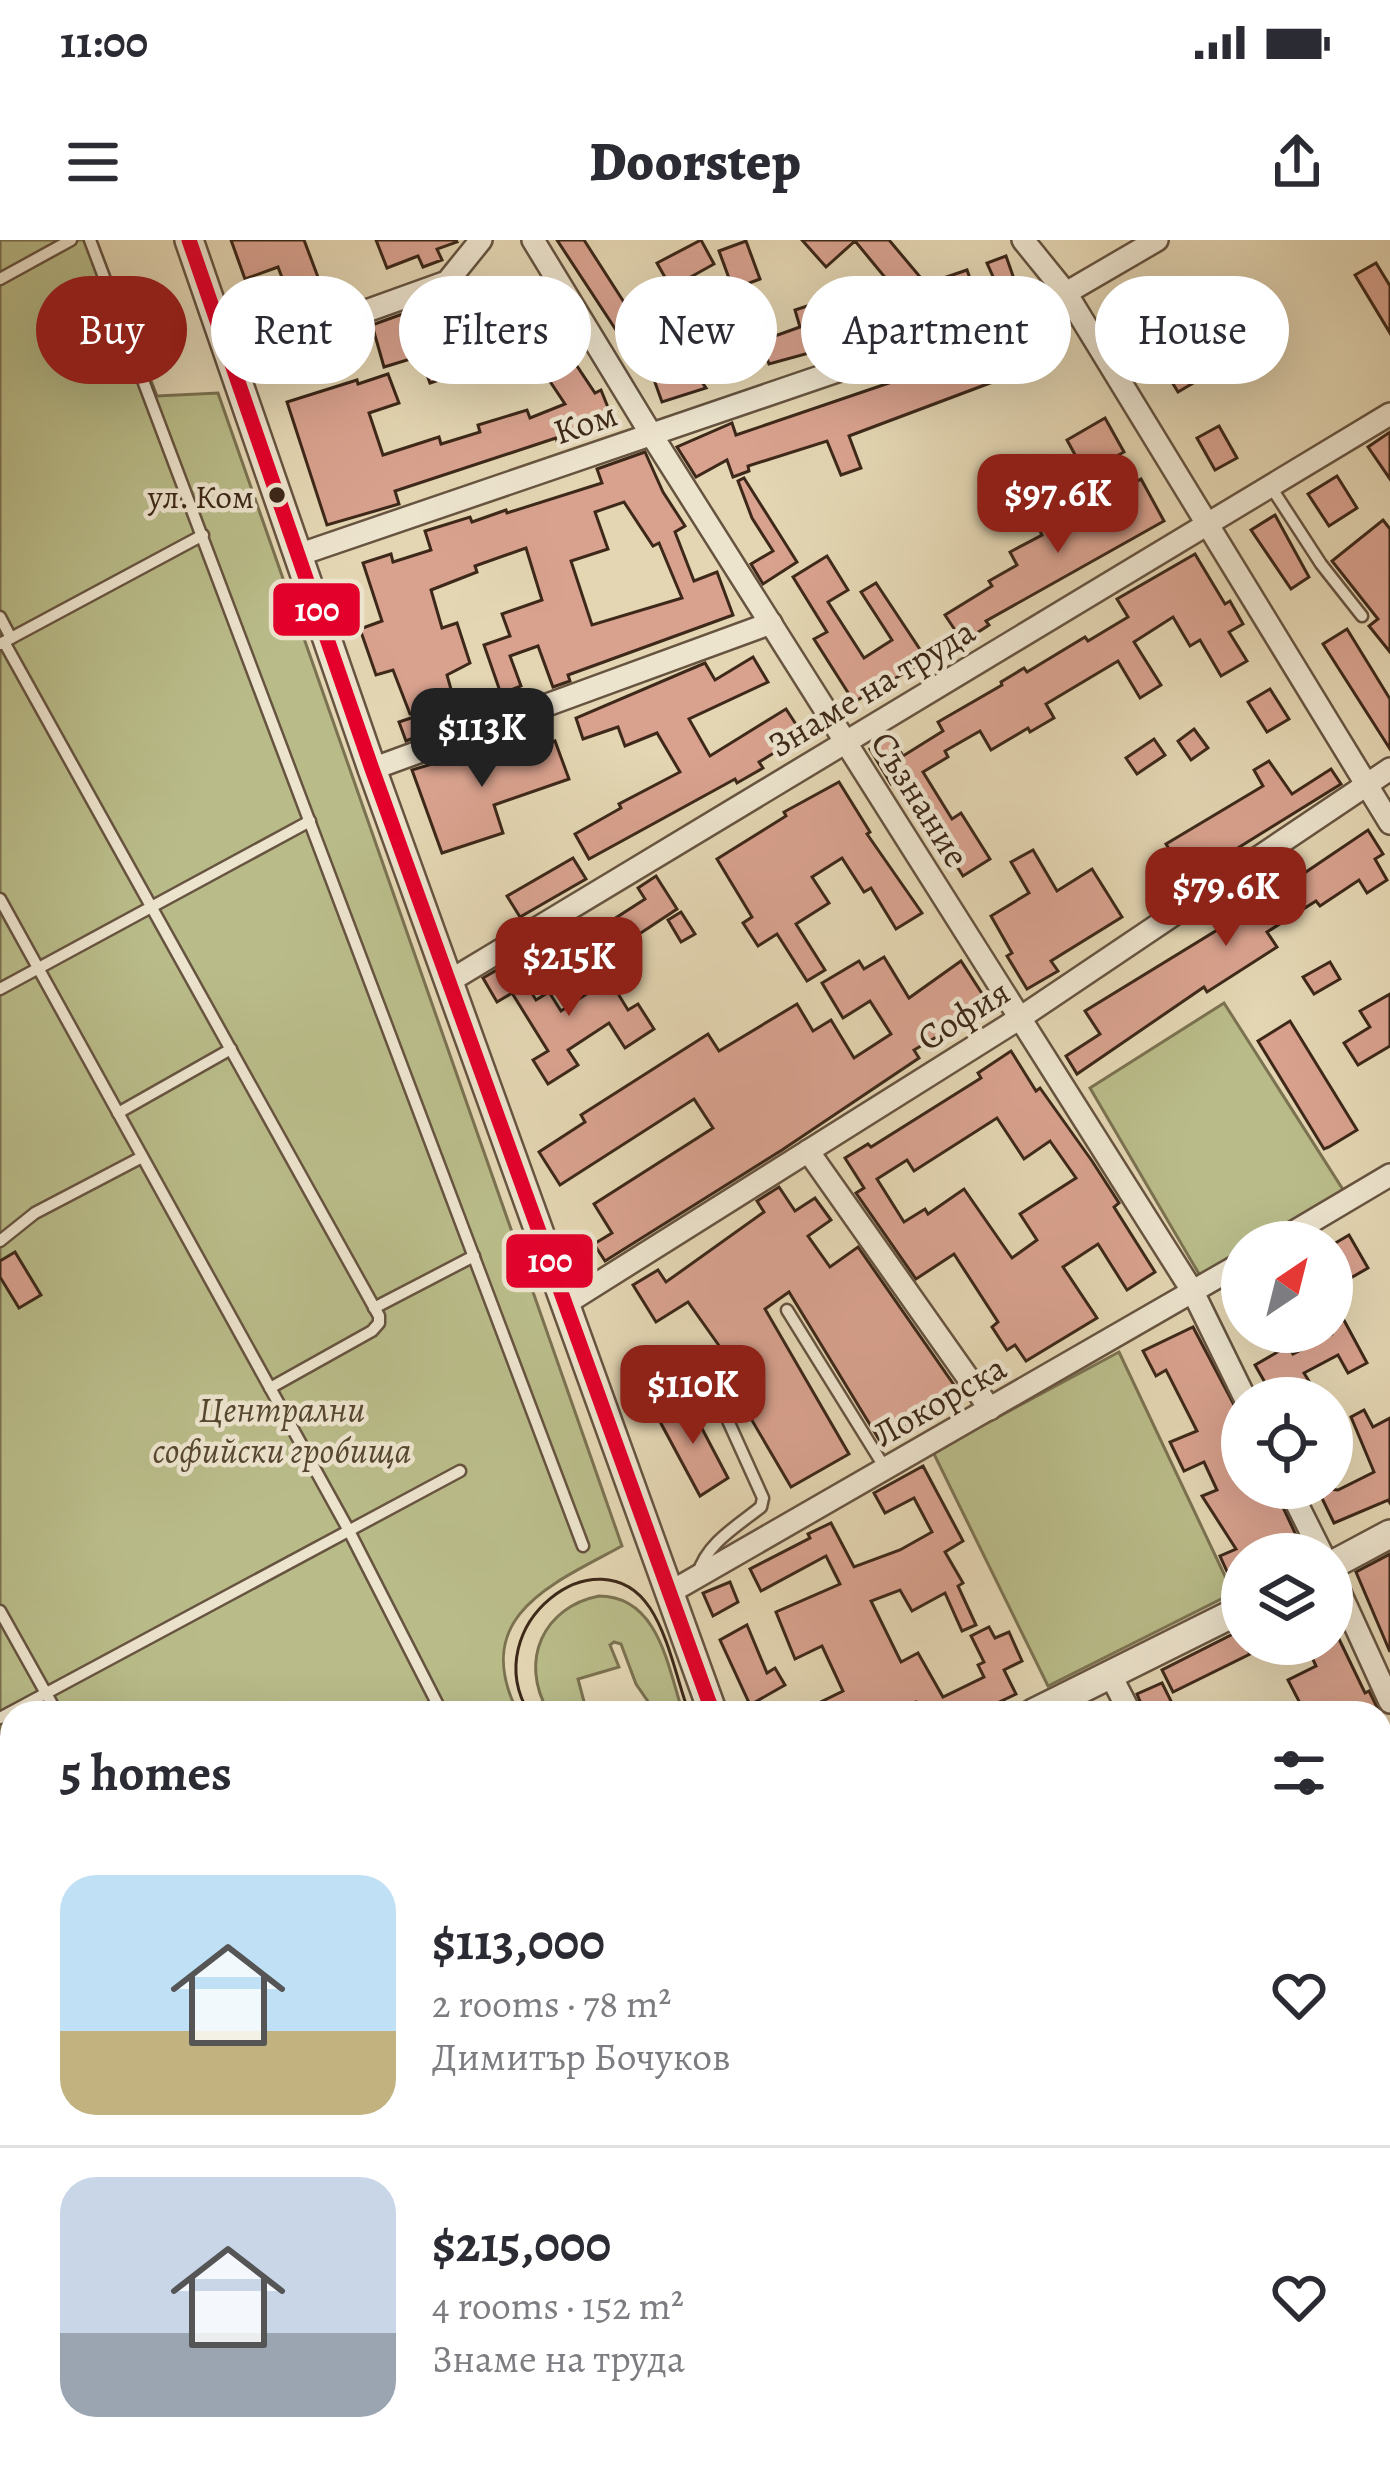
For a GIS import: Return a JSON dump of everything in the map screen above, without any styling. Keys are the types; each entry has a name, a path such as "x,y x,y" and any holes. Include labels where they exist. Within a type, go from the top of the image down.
{"street":[{"path":"189,240 211,304"},
{"path":"375,308 447,282 481,240"},
{"name":"Съзнание","path":"532,240 1193,1292 1235,1377"},
{"path":"1023,240 1052,276"},
{"name":"Ком","path":"1071,290 1157,240"},
{"path":"1071,301 1390,823"},
{"name":"Ком","path":"298,555 801,383"},
{"path":"238,384 448,982 709,1701"},
{"name":"Знаме на труда","path":"448,982 1390,414"},
{"path":"372,769 770,623"},
{"name":"София","path":"565,1304 1020,1018 1390,769"},
{"path":"808,1151 991,1408"},
{"path":"1312,1221 1390,1175"},
{"name":"Локорска","path":"669,1593 1221,1275"},
{"path":"1353,1554 1390,1534"},
{"path":"1057,1701 1221,1619"},
{"path":"1353,1621 1390,1701"},
{"path":"1110,1674 1124,1701"}],"lane":[{"path":"0,279 71,240"},
{"path":"89,240 583,1546"},
{"path":"1271,486 1321,565 1363,616"},
{"path":"5,641 203,535"},
{"path":"0,617 5,641 374,1308 379,1323 372,1330 270,1388"},
{"path":"0,989 310,821"},
{"path":"0,899 348,1529 436,1701"},
{"path":"118,1113 231,1049"},
{"path":"0,1240 34,1214 142,1156"},
{"path":"374,1308 474,1256"},
{"path":"788,1310 885,1468"},
{"path":"698,1577 702,1559 760,1507 763,1498 701,1360"},
{"path":"31,1701 460,1471"},
{"path":"0,1611 50,1701"}],"green space":[{"name":"Централни софийски гробища","path":"0,240 96,240 110,276 36,276 36,384 152,384 157,396 218,393 622,1546 569,1574 525,1607 504,1651 514,1701 0,1701"},
{"path":"1224,1003 1349,1199 1309,1221 1221,1221 1221,1269 1202,1279 1090,1088"},
{"path":"1119,1352 1221,1568 1221,1599 1048,1686 933,1452"},
{"path":"599,1596 635,1608 658,1638 679,1701 648,1701 621,1644 614,1642 610,1645 619,1667 578,1679 584,1701 544,1701 536,1673 542,1639 563,1612"}],"building":[{"path":"231,240 304,240 318,276 281,276 278,267 244,276"},
{"path":"376,240 457,242 437,249 442,260 423,267 418,256 387,268"},
{"path":"557,240 584,240 615,288 615,328 591,292 591,276 581,276"},
{"path":"701,240 714,264 692,276 664,276 657,263"},
{"path":"802,240 889,240 919,276 884,276 855,241 826,267"},
{"path":"746,241 759,276 728,276 719,251"},
{"path":"1006,256 1013,276 993,276 987,263"},
{"path":"1376,263 1390,286 1390,333 1355,275"},
{"path":"801,308 801,355 777,362 777,335 800,327 795,310"},
{"path":"399,315 399,362 384,367 375,324"},
{"path":"388,374 399,403 369,413 383,455 439,437 441,444 480,432 478,425 527,410 530,418 565,404 552,384 589,384 595,393 601,390 613,420 395,491 399,504 327,525 287,402 344,384 375,384 375,378"},
{"path":"656,384 703,384 706,388 662,402"},
{"path":"886,384 987,384 849,436 861,468 841,475 827,441 748,466 749,471 733,477 727,460 696,477 677,447 732,423 736,435"},
{"path":"1105,418 1124,452 1085,473 1067,440"},
{"path":"1219,426 1237,458 1215,470 1197,438"},
{"path":"1390,432 1390,479 1368,447"},
{"path":"645,452 685,526 675,532 694,581 717,572 733,615 568,675 570,681 553,687 538,646 510,656 521,686 501,694 484,645 510,636 502,614 542,600 526,548 475,566 477,572 431,590 442,628 457,623 470,663 447,675 454,700 410,714 393,670 376,675 360,629 382,621 363,563 391,554 393,562 431,550 425,531 470,517 472,522 507,513 602,483 597,469","holes":["624,502 653,546 659,543 682,598 592,625 571,561 608,549 595,512"]},
{"path":"1337,476 1357,508 1329,526 1308,494"},
{"path":"744,478 797,562 763,584 751,564 773,551 752,518 738,481"},
{"path":"1141,479 1164,521 986,621 989,625 963,642 945,615 1017,565 1010,552 1042,535 1033,517 1048,509 1062,536 1114,507 1109,497"},
{"path":"1275,515 1309,577 1291,589 1251,530"},
{"path":"1383,520 1390,529 1390,652 1369,626 1378,619 1332,561"},
{"path":"1195,554 1243,624 1229,632 1247,661 1221,676 1200,640 1190,646 1173,617 1134,642 1161,685 1140,698 1118,661 1046,704 1054,718 1030,732 1028,728 991,750 980,731 945,751 948,757 923,772 952,819 961,813 990,859 963,876 902,777 891,784 870,749 891,736 903,756 943,731 938,722 1001,682 1128,617 1117,599"},
{"path":"827,556 848,590 828,602 864,658 892,640 861,592 876,583 927,660 854,702 814,639 827,632 793,577"},
{"path":"1347,629 1390,699 1390,749 1323,644"},
{"path":"753,657 768,682 689,719 710,756 786,709 803,735 759,762 763,768 589,859 575,834 680,772 657,733 625,746 618,727 583,739 576,718 705,663 715,680"},
{"path":"1270,689 1289,719 1267,732 1248,702"},
{"path":"417,716 423,734 406,741 399,722"},
{"path":"1194,729 1208,748 1191,760 1178,741"},
{"path":"1154,739 1165,755 1137,774 1126,758"},
{"path":"555,741 569,779 494,805 503,833 442,853 412,770 488,747 493,762"},
{"path":"1269,761 1292,794 1331,769 1341,784 1188,879 1166,844 1263,786 1254,770"},
{"path":"839,782 867,834 922,913 896,929 871,888 864,892 842,858 812,877 829,903 796,924 825,970 807,981 777,934 758,946 743,923 752,917 717,859 786,816 784,812"},
{"path":"1368,830 1383,854 1375,859 1387,880 1367,893 1359,880 1320,906 1316,901 1267,932 1277,947 1207,992 1204,987 1077,1074 1066,1056 1100,1034 1085,1011 1271,897 1263,884 1287,868 1294,880"},
{"path":"1033,850 1057,891 1092,869 1122,917 1051,961 1058,971 1027,989 991,916 1029,893 1011,862"},
{"path":"573,858 586,879 520,917 507,896"},
{"path":"656,876 677,909 597,962 583,939 645,899 638,888"},
{"path":"681,912 695,934 681,942 668,920"},
{"path":"884,957 909,998 961,961 990,1006 914,1050 919,1058 605,1261 594,1244 612,1233 594,1204 713,1128 694,1099 560,1185 539,1152 585,1122 581,1115 708,1034 719,1051 797,1004 813,1031 831,1020 854,1058 891,1034 870,1001 843,1018 822,983 859,961 864,969"},
{"path":"512,961 536,1000 549,992 561,1011 609,979 628,1010 638,1004 654,1029 625,1048 609,1023 568,1050 578,1065 548,1084 533,1060 548,1051 512,993 497,1002 483,978"},
{"path":"1330,962 1340,979 1314,994 1303,977"},
{"path":"1390,994 1390,1046 1358,1065 1344,1043 1370,1027 1360,1011"},
{"path":"1290,1021 1357,1130 1324,1149 1258,1041"},
{"path":"1011,1051 1092,1161 1155,1272 1127,1290 1098,1244 1063,1267 1097,1318 1026,1361 1015,1345 1007,1350 992,1327 998,1322 954,1254 916,1279 856,1193 864,1188 845,1158 868,1144 871,1147 981,1078 978,1073","holes":["997,1118 1024,1159 1050,1141 1076,1178 1020,1214 1037,1240 1012,1258 964,1189 928,1214 925,1209 904,1222 877,1179 907,1160 914,1171"]},
{"path":"779,1187 795,1211 815,1198 831,1220 808,1236 830,1267 858,1247 954,1385 906,1419 909,1424 880,1441 789,1292 765,1309 849,1454 791,1487 712,1352 720,1347 688,1302 656,1322 633,1285 658,1270 666,1282 764,1212 757,1201"},
{"path":"1353,1242 1368,1268 1353,1277"},
{"path":"15,1252 41,1295 19,1308 0,1277 0,1261"},
{"path":"1193,1327 1221,1380 1221,1509 1284,1509 1295,1533 1226,1533 1202,1496 1217,1490 1204,1462 1184,1471 1170,1442 1197,1431 1166,1370 1156,1376 1143,1351"},
{"path":"1353,1337 1367,1363 1348,1373 1338,1355 1304,1373 1306,1377 1262,1377 1255,1365 1276,1353 1353,1353"},
{"path":"687,1400 728,1478 700,1496 657,1416"},
{"path":"1364,1410 1373,1427 1390,1418 1390,1503 1334,1523 1327,1509 1353,1509 1353,1482 1374,1472 1353,1416"},
{"path":"923,1466 963,1541 945,1552 963,1583 958,1586 976,1625 962,1631 945,1593 912,1611 900,1590 871,1601 901,1662 918,1653 943,1697 984,1677 978,1665 984,1662 971,1636 989,1627 995,1638 1009,1632 1022,1661 1004,1670 1016,1694 1001,1701 823,1701 843,1691 822,1646 795,1659 776,1612 840,1584 826,1556 761,1591 750,1569 831,1523 854,1567 932,1532 914,1498 885,1513 874,1493"},
{"path":"1390,1554 1390,1652 1356,1572"},
{"path":"730,1582 738,1602 713,1616 703,1593"},
{"path":"747,1625 767,1673 775,1668 785,1685 748,1701 720,1640"},
{"path":"1221,1640 1221,1665 1228,1665 1173,1692 1162,1670"},
{"path":"1352,1665 1374,1701 1299,1701 1288,1680 1316,1666"},
{"path":"1162,1683 1171,1701 1140,1701 1137,1694"}],"tram line":[{"path":"525,1701 517,1680 518,1649 530,1621 550,1599 575,1584 602,1579 628,1587 650,1608 668,1645 685,1701"}],"transit line":[{"name":"100","path":"189,240 372,769 709,1701"}],"place":[{"name":"ул. Ком","path":"277,495"}]}
